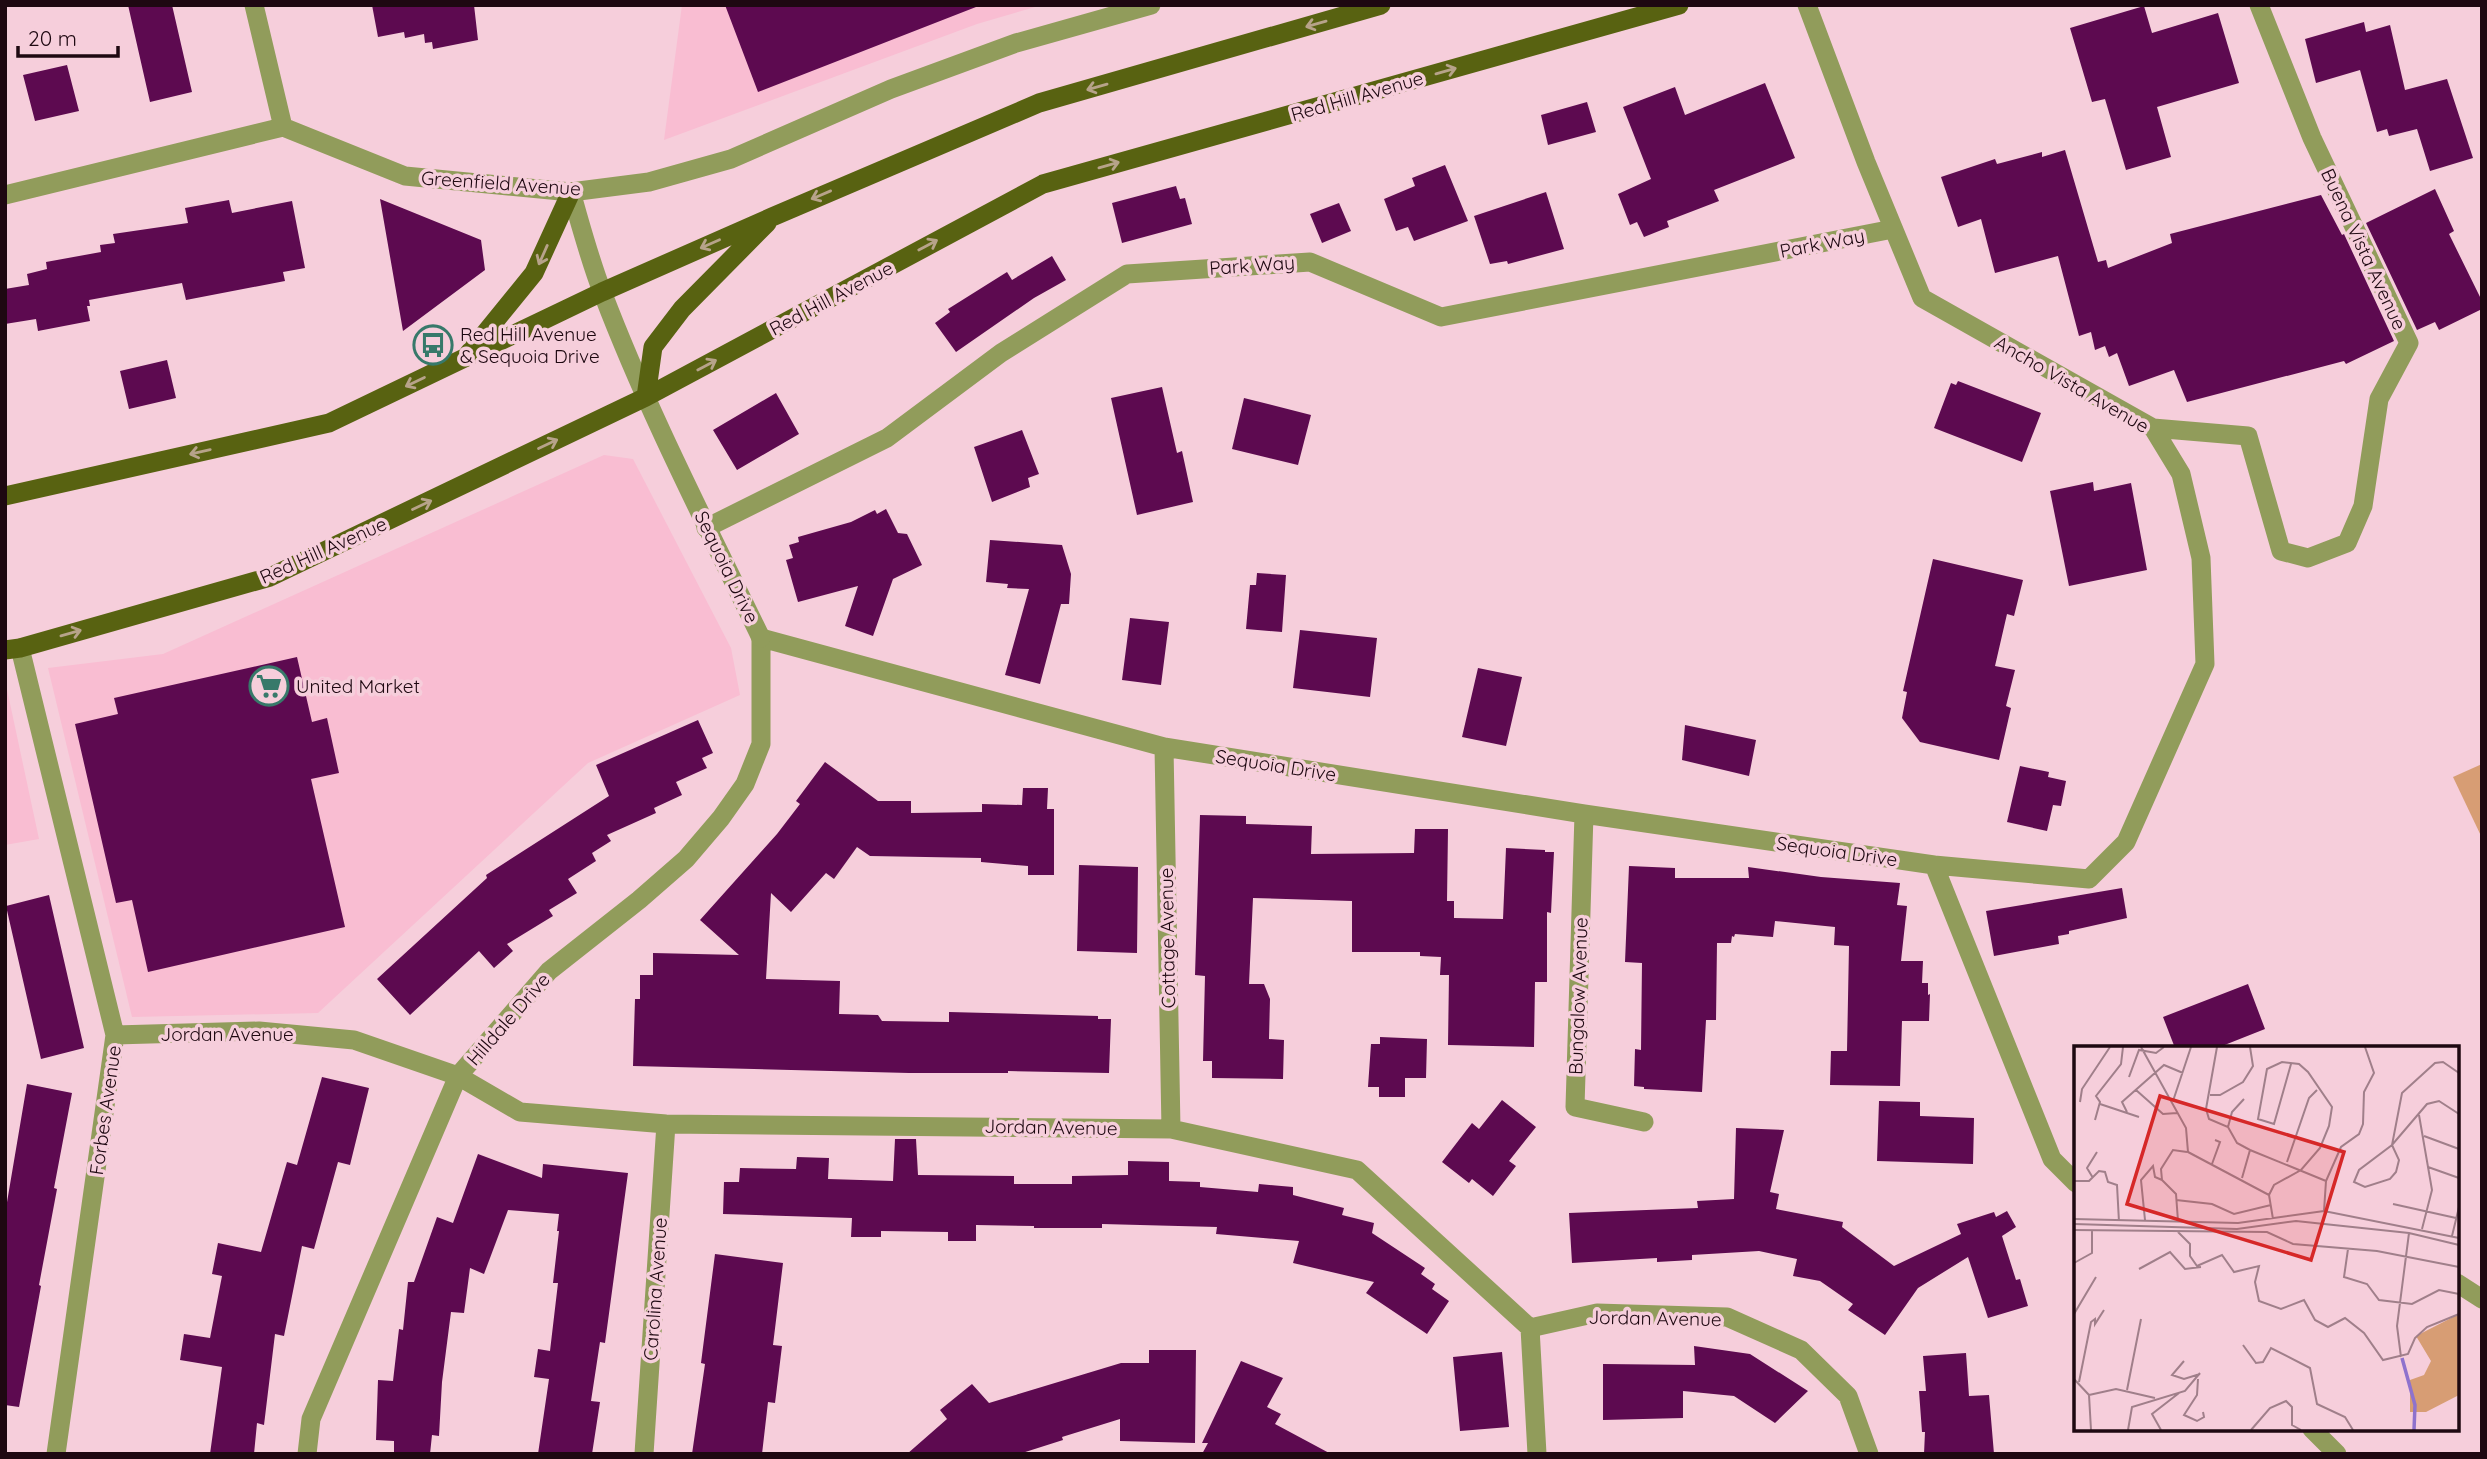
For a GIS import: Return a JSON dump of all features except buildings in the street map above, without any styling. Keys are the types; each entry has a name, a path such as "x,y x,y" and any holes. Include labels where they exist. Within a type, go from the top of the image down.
{"main road":[{"path":"5,496 328,424 602,292 1038,103 1381,5"},
{"name":"Red Hill Avenue","path":"13,649 270,577 646,397 1043,184 1679,5"},
{"path":"465,358 534,273 571,192"},
{"path":"646,397 653,348 682,309 734,259 772,217"}],"street":[{"path":"5,195 283,127 254,5"},
{"name":"Greenfield Avenue","path":"283,127 405,176 571,192 649,183 731,159 891,89 1016,43 1151,5"},
{"name":"Ancho Vista Avenue","path":"1807,5 1922,298 2152,428 2181,474 2201,558 2205,664 2126,842 2089,879 1934,865"},
{"name":"Buena Vista Avenue","path":"2152,428 2248,436 2281,551 2308,558 2347,542 2364,506 2379,399 2409,344 2312,138 2259,5"},
{"name":"Sequoia Drive","path":"571,192 602,292 646,397 706,528 761,638 1164,747 1584,814 1934,865"},
{"name":"Park Way","path":"706,528 887,438 1001,353 1127,274 1310,262 1441,317 1893,229"},
{"name":"Hilldale Drive","path":"307,1454 310,1419 458,1076 549,971 686,859 721,818 745,784 761,744 761,638"},
{"name":"Forbes Avenue","path":"13,649 115,1035 56,1454"},
{"name":"Cottage Avenue","path":"1164,747 1171,1129"},
{"name":"Bungalow Avenue","path":"1584,814 1575,1107 1644,1122"},
{"path":"1934,865 2052,1159 2074,1181"},
{"name":"Jordan Avenue","path":"115,1035 259,1031 354,1040 458,1076 520,1112 666,1124 1171,1129 1356,1170 1530,1328 1597,1313 1727,1317 1801,1350 1848,1396 1869,1454"},
{"name":"Carolina Avenue","path":"644,1454 666,1124"},
{"path":"2459,1284 2482,1299"},
{"path":"1530,1328 1537,1454"},
{"path":"2315,1440 2337,1454"}],"shaded area":[{"path":"682,5 1042,5 977,24 664,140"},
{"path":"604,455 633,459 731,648 740,695 588,763 318,1013 132,1017 48,668 163,654"},
{"path":"5,680 39,839 5,845"},
{"path":"2482,764 2482,838 2453,777"}],"place":[{"name":"Red Hill Avenue & Sequoia Drive","path":"433,345"},
{"name":"United Market","path":"269,686"}]}
